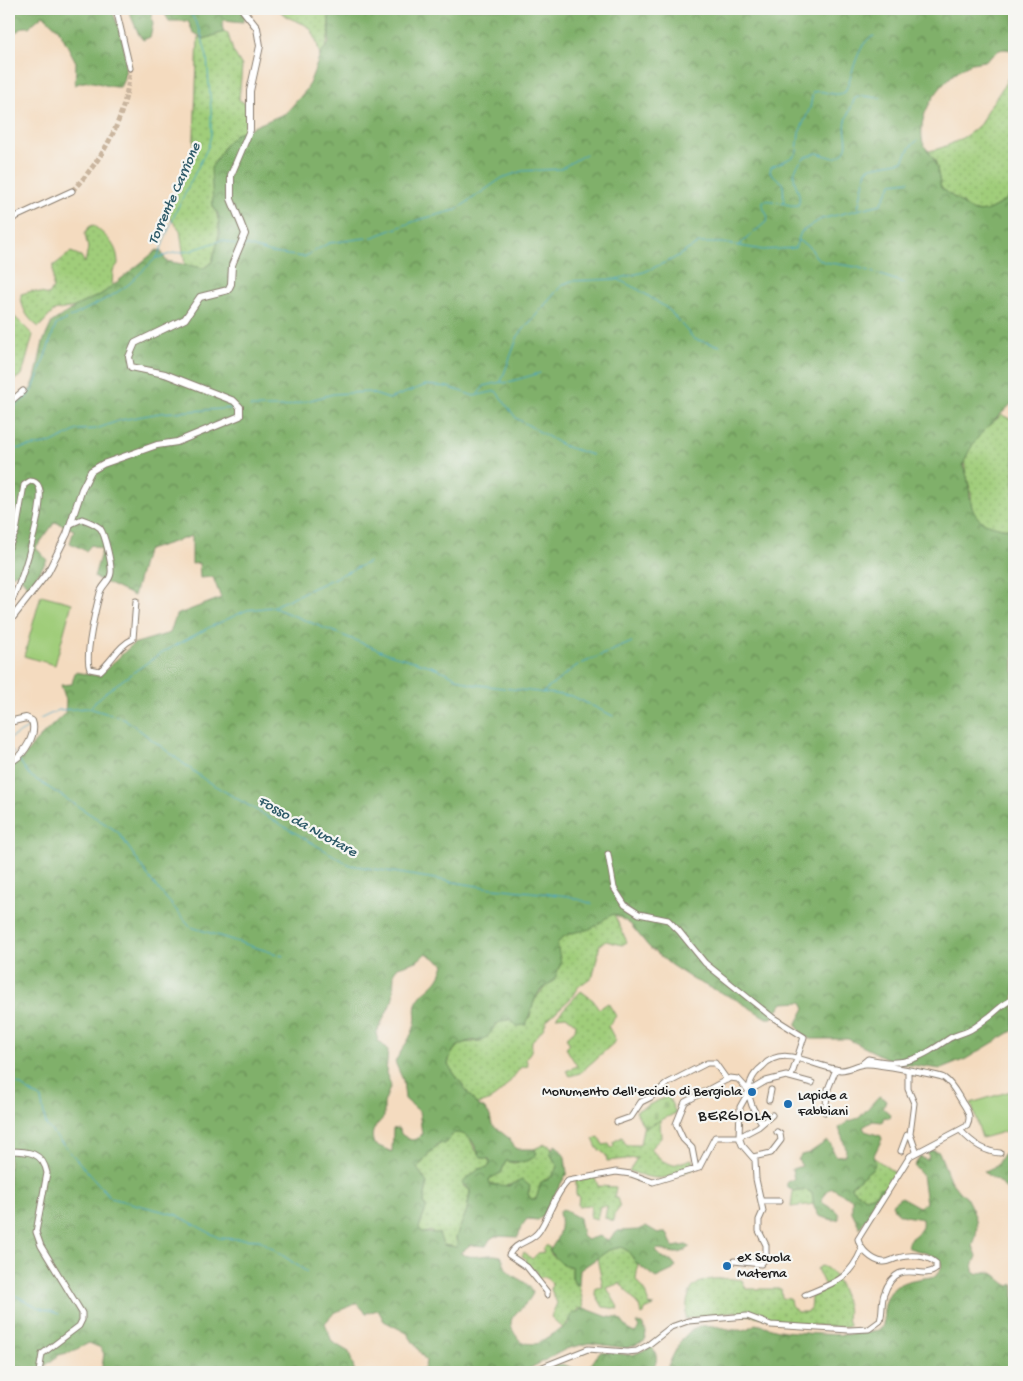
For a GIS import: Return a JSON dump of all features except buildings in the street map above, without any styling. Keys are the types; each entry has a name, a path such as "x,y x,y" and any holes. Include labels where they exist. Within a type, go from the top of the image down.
{"street":[{"path":"116,9 130,68"},
{"path":"10,620 48,572 71,524 82,489 91,470 157,445 177,442 240,416 240,407 234,401 165,374 131,367 129,357 135,343 180,322 190,313 200,298 210,293 228,290 231,284 232,265 245,234 231,199 231,175 250,130 250,91 260,46 258,28 242,9"},
{"path":"9,220 72,191"},
{"path":"9,403 22,391"},
{"path":"9,548 16,532 24,486 30,481 33,482 39,486 40,492 36,525 16,594 9,605"},
{"path":"71,524 82,520 99,528 105,538 111,568 109,581 100,592 88,665 90,669 100,671 111,662 124,644 133,639 136,601"},
{"path":"9,722 26,718 32,721 34,733 21,755 14,760 9,760"},
{"path":"608,854 614,888 625,905 639,914 668,920 680,931 705,963 772,1017 804,1037 791,1077"},
{"path":"734,1261 762,1264 765,1262 766,1245 759,1231 759,1220 763,1215 753,1157 742,1145 739,1136 740,1107 749,1091 753,1076 770,1059 780,1055 836,1069 849,1069 862,1064 868,1059 889,1064 917,1057 939,1048 959,1033 968,1031 992,1015 1000,1005 1014,999"},
{"path":"617,1122 631,1117 641,1102 651,1097 668,1082 707,1063 715,1063 727,1080"},
{"path":"530,1372 588,1349 637,1351 648,1346 671,1327 688,1321 747,1316 771,1325 849,1330 869,1329 880,1321 884,1293 894,1277 908,1271 929,1273 936,1269 936,1263 927,1258 912,1256 880,1262 862,1248 858,1239 860,1233 905,1162 916,1151 961,1131 969,1122 969,1114 950,1082 941,1076 878,1064 862,1064"},
{"path":"825,1112 828,1089 836,1069"},
{"path":"908,1071 908,1089 914,1103 910,1134 916,1151"},
{"path":"749,1091 766,1081 780,1076 812,1083"},
{"path":"696,1169 692,1148 682,1138 676,1124 685,1102 727,1080 738,1080 749,1091 753,1111 762,1123"},
{"path":"769,1100 771,1090"},
{"path":"547,1295 547,1292 527,1267 509,1256 513,1248 539,1231 566,1182 622,1172 653,1182 696,1169 701,1165 713,1138 721,1135 739,1136 758,1128 772,1115"},
{"path":"961,1131 969,1140 993,1152 1000,1153"},
{"path":"753,1157 771,1153 781,1140 780,1134 777,1132"},
{"path":"901,1151 907,1135 910,1134"},
{"path":"9,1151 30,1151 45,1164 47,1173 36,1232 41,1246 82,1313 82,1320 79,1326 42,1354 39,1372"},
{"path":"761,1201 780,1201"},
{"path":"806,1295 840,1281 851,1270 862,1248"}],"green space":[{"path":"9,9 111,9 122,37 126,59 124,79 120,87 92,82 75,85 76,62 59,30 43,15 29,27 24,27 9,36"},
{"path":"128,9 150,9 153,24 150,37 143,40 139,35"},
{"path":"162,9 248,9 248,11 243,22 224,20 222,26 224,32 204,39 193,32 188,21 169,21"},
{"path":"279,9 332,9 327,43 320,56 316,40 310,28 284,15"},
{"path":"332,9 1014,9 1014,51 1008,49 1000,50 988,59 972,63 955,73 939,89 927,108 922,127 922,140 935,162 941,188 969,209 983,211 991,209 1014,194 1014,401 978,437 967,455 963,466 976,516 991,525 1014,528 1014,1030 966,1059 941,1069 896,1063 848,1039 810,1039 804,1036 796,1025 805,1008 802,1002 783,1003 772,1018 766,1018 737,1000 694,980 671,965 649,947 630,924 614,914 592,928 566,935 557,944 561,963 554,980 539,992 535,999 526,1025 517,1026 510,1019 503,1021 482,1040 466,1042 458,1046 450,1056 448,1065 476,1104 484,1108 490,1116 492,1125 510,1139 516,1149 534,1149 537,1153 527,1161 506,1161 501,1173 489,1179 490,1184 509,1186 522,1180 530,1186 528,1194 531,1199 536,1199 541,1182 549,1179 558,1167 550,1153 555,1145 565,1157 567,1173 542,1217 538,1220 527,1219 521,1227 518,1237 495,1236 490,1239 486,1246 470,1245 460,1253 471,1256 501,1256 508,1271 531,1289 533,1293 529,1300 511,1320 511,1326 522,1343 536,1344 563,1328 569,1323 572,1314 584,1308 608,1317 619,1318 630,1331 635,1333 639,1328 636,1323 642,1324 646,1331 645,1341 627,1348 589,1343 566,1349 523,1372 418,1372 425,1367 426,1361 407,1333 384,1321 378,1310 366,1313 357,1303 334,1313 325,1323 332,1342 349,1352 355,1372 205,1372 201,1368 181,1372 96,1372 102,1367 104,1354 101,1348 89,1343 71,1352 59,1355 37,1372 9,1372 9,1363 12,1359 9,1354 9,767 23,758 35,742 65,713 66,700 61,685 72,684 75,672 99,676 133,644 170,633 176,615 221,598 213,577 200,578 199,563 192,564 192,536 148,550 134,596 94,577 102,549 91,545 86,551 70,543 74,530 55,522 36,548 47,560 29,588 16,572 9,579 9,405 31,389 43,342 52,322 78,305 102,294 157,250 161,251 166,261 204,268 212,262 220,233 218,214 213,206 211,168 227,142 234,135 286,113 307,89 320,56 329,43 329,18","holes":["426,953 444,964 438,978 419,998 415,1009 416,1022 414,1029 395,1062 403,1080 405,1099 419,1111 422,1134 417,1139 411,1140 402,1135 398,1128 393,1129 392,1152 374,1144 372,1136 374,1129 384,1117 384,1103 391,1085 386,1073 388,1050 378,1040 376,1034 393,999 394,972 398,967 417,961","454,1133 466,1135 482,1158 489,1159 490,1162 488,1167 479,1169 462,1183 470,1190 470,1193 467,1210 456,1237 457,1247 443,1245 439,1233 424,1233 419,1228 426,1209 424,1202 427,1183 417,1168 439,1143 445,1144"]},
{"path":"224,32 228,34 233,51 242,66 239,100 245,103 248,122 246,130 234,135 213,206 219,227 218,241 212,262 204,268 185,265 180,230 169,217 169,208 179,182 193,158 198,37 204,39"},
{"path":"1014,64 1014,194 991,209 976,211 969,209 941,188 935,160 923,146 929,151 942,147 975,129 997,97"},
{"path":"93,225 114,246 118,257 118,264 113,271 112,286 102,294 74,307 54,311 39,327 26,313 22,304 21,294 32,291 49,295 53,288 53,266 71,252 81,256 85,263 88,248 85,234 89,227"},
{"path":"9,316 15,317 33,335 22,375 9,383"},
{"path":"1002,415 1014,421 1014,528 991,526 979,521 975,517 971,511 971,493 965,465 966,454 975,438"},
{"path":"41,595 72,603 55,665 24,656"},
{"path":"614,914 627,942 622,945 606,941 600,944 593,976 578,987 571,998 547,1020 543,1029 532,1041 531,1051 526,1059 528,1066 521,1067 497,1096 484,1103 476,1104 448,1065 450,1056 455,1049 463,1043 481,1041 500,1021 530,1017 538,996 554,980 557,944 563,936 597,925 603,918"},
{"path":"581,991 593,1000 599,1009 608,1003 616,1016 608,1026 616,1041 580,1073 570,1076 566,1071 577,1066 566,1048 570,1044 566,1038 575,1030 576,1024 566,1016 556,1017"},
{"path":"1014,1090 1014,1129 982,1138 971,1103"},
{"path":"668,1096 676,1113 644,1128 636,1111"},
{"path":"879,1096 886,1100 883,1108 891,1115 890,1118 884,1117 882,1122 873,1121 863,1127 865,1131 881,1136 882,1139 873,1157 874,1167 850,1187 865,1198 875,1195 881,1187 884,1190 860,1228 852,1212 852,1199 832,1188 827,1191 821,1201 835,1210 839,1215 839,1219 833,1220 819,1216 814,1207 812,1193 805,1189 793,1191 787,1187 787,1182 794,1179 792,1169 802,1166 798,1160 801,1155 809,1153 827,1141 831,1144 833,1152 837,1156 845,1155 846,1149 839,1128 849,1121 859,1118"},
{"path":"660,1120 661,1138 650,1149 663,1161 673,1165 692,1159 694,1169 668,1177 648,1177 629,1171 637,1158 607,1161 606,1155 597,1148 593,1139 599,1137 603,1145 609,1144 611,1148 614,1146 613,1142 622,1137 626,1145 640,1145 643,1128"},
{"path":"454,1133 468,1136 477,1152 490,1162 488,1167 470,1176 463,1186 470,1190 467,1210 456,1237 457,1247 443,1245 431,1231 424,1233 419,1228 426,1209 424,1202 426,1190 424,1177 417,1171 417,1168 439,1143 445,1144"},
{"path":"545,1144 552,1147 550,1153 558,1167 549,1179 544,1180 536,1199 531,1199 528,1194 530,1189 516,1182 502,1186 488,1182 491,1177 501,1173 506,1161 514,1163 530,1160 536,1150 534,1149"},
{"path":"931,1150 939,1152 950,1180 960,1193 965,1195 976,1219 977,1231 973,1246 977,1256 973,1272 978,1275 983,1272 992,1273 1010,1286 1014,1284 1014,1372 665,1372 683,1338 700,1326 716,1326 741,1330 748,1329 755,1324 777,1330 833,1335 858,1334 881,1329 887,1300 896,1286 936,1276 941,1269 941,1263 938,1259 907,1247 909,1240 921,1229 922,1219 900,1214 894,1209 892,1204 901,1197 919,1207 926,1203 922,1175 914,1166 920,1157 927,1160 929,1156 927,1154"},
{"path":"1014,1153 1014,1195 1008,1192 1001,1183 983,1172 996,1166 1003,1154"},
{"path":"873,1157 895,1173 884,1190 884,1188 879,1189 875,1195 865,1198 850,1187 874,1167"},
{"path":"595,1177 598,1186 616,1187 614,1198 617,1198 620,1207 614,1215 614,1221 605,1218 607,1206 600,1206 597,1219 590,1217 591,1205 578,1206 579,1196 576,1195 576,1180"},
{"path":"805,1189 812,1193 814,1204 791,1207 793,1191"},
{"path":"562,1209 579,1218 582,1235 586,1240 599,1236 608,1240 618,1231 638,1230 646,1226 658,1233 667,1233 673,1247 686,1245 690,1247 678,1253 658,1249 656,1251 664,1259 672,1261 676,1266 673,1270 656,1278 636,1263 628,1251 621,1247 609,1250 580,1270 579,1284 576,1285 572,1278 572,1267 562,1264 549,1251 559,1233 559,1213"},
{"path":"547,1245 550,1248 551,1255 562,1264 572,1267 572,1278 576,1285 579,1284 584,1308 578,1309 563,1328 551,1317 557,1303 551,1290 552,1283 545,1277 540,1277 538,1280 536,1270 533,1271 524,1263 526,1259 522,1256 524,1252 532,1259 538,1253 544,1252 543,1249"},
{"path":"621,1247 628,1251 638,1264 636,1280 645,1292 649,1305 654,1306 645,1310 642,1315 639,1306 620,1283 607,1288 619,1309 603,1307 595,1293 596,1288 603,1287 597,1258 609,1250"},
{"path":"821,1266 831,1271 838,1282 847,1306 850,1326 822,1326 737,1314 737,1311 685,1319 688,1298 692,1289 697,1284 712,1279 742,1280 746,1289 781,1289 782,1298 790,1299 791,1305 797,1312 806,1312 810,1310 811,1297 826,1288 817,1269"},
{"path":"652,1347 656,1354 656,1360 651,1372 541,1372 560,1365 583,1369 588,1367 601,1352 632,1355"}],"waterway":[{"name":"Torrente Carrione","path":"9,411 27,397 34,387 56,325 113,295 129,284 158,256 177,209 208,147 211,135 211,110 207,57 200,30 188,9"},
{"path":"784,202 783,184 770,172 771,167 793,157 797,152 799,133 810,108 813,92 837,94 845,92 856,60 864,44 874,36"},
{"path":"738,246 766,222 768,217 763,207 763,201 798,205 799,193 794,177 798,165 805,157 817,153 834,158 845,151 847,141 845,126 855,98 863,96 881,98"},
{"path":"858,209 866,170 871,167 903,161 910,147 917,141"},
{"path":"243,247 245,245 272,253 304,257 329,243 373,237 418,220 456,210 502,178 522,171 560,169 586,154"},
{"path":"501,382 518,336 562,285 571,281 617,279 644,272 673,259 699,243 723,243 763,250 795,248 801,232 821,219 881,204 892,183 909,181"},
{"path":"157,258 190,251 222,240 236,245"},
{"path":"797,240 810,247 816,257 824,262 857,267 904,283"},
{"path":"617,279 639,290 668,309 694,339 720,346"},
{"path":"478,394 484,386 501,382 505,383 540,373"},
{"path":"250,407 284,407 333,394 368,392 389,399 426,385 448,387 474,396 496,391 516,418 564,446 592,455"},
{"path":"9,450 52,443 77,430 96,429 121,420 160,413 236,408"},
{"path":"272,607 369,562"},
{"path":"89,708 107,691 158,655 208,628 247,610 272,607 389,654 434,667 470,684 572,696 613,716"},
{"path":"542,693 576,666 632,642"},
{"name":"Fosso da Nuotare","path":"40,719 59,710 89,708 125,719 205,780 350,865 484,887 569,896 592,904"},
{"name":"Fosso da Nuotare","path":"9,739 28,728"},
{"path":"9,748 16,755"},
{"path":"19,760 29,775 118,832 153,883 191,927 283,956"},
{"path":"9,1078 41,1099 46,1125 111,1198 177,1215 219,1238 260,1240 307,1272"},
{"path":"9,1292 35,1306 59,1314"}],"tunnel":[{"path":"72,191 95,164 112,135 124,103 130,68"}],"place":[{"name":"Monumento dell'eccidio di Bergiola","path":"752,1092"},
{"name":"Lapide a Fabbiani","path":"788,1104"},
{"name":"ex Scuola Materna","path":"727,1266"}],"district":[{"name":"BERGIOLA","path":"735,1117"}]}
